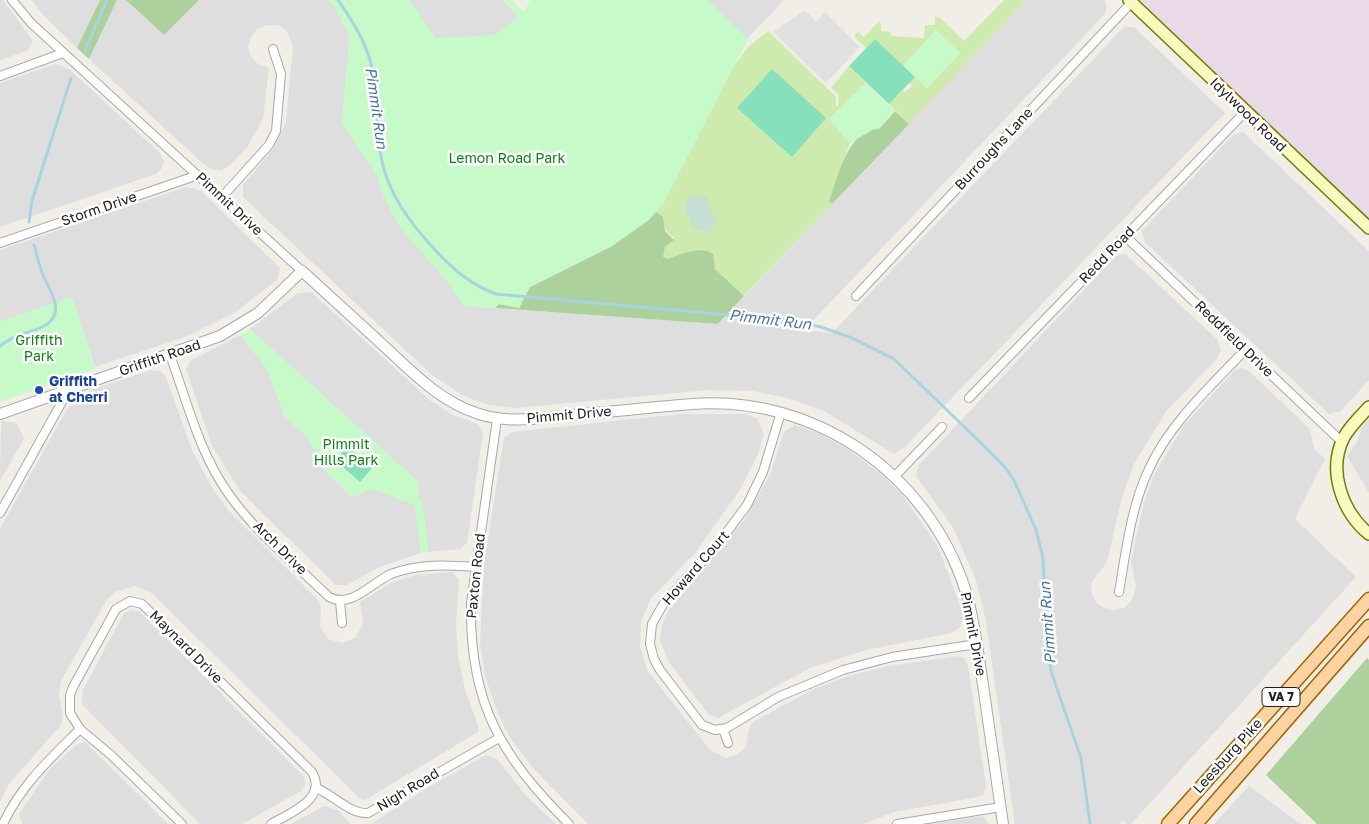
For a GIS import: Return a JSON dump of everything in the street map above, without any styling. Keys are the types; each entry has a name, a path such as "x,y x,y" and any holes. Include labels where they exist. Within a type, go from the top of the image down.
{"main road":[{"name":"Idylwood Road","path":"1130,1 1369,228"},
{"path":"1369,407 1351,426 1342,442 1337,466 1341,494 1352,517 1369,534"},
{"name":"Leesburg Pike","path":"1168,824 1369,598"},
{"name":"Leesburg Pike","path":"1196,824 1369,626"}],"street":[{"name":"Pimmit Drive","path":"12,0 31,23 63,53 431,389 463,408 497,419 523,420 703,403 733,404 781,412 814,423 854,444 895,476 926,512 948,547 966,594 977,644 1003,824"},
{"name":"Burroughs Lane","path":"856,296 1130,1"},
{"path":"222,197 269,145 276,131 281,74 273,50"},
{"path":"0,76 63,53"},
{"name":"Redd Road","path":"969,398 1245,112"},
{"name":"Storm Drive","path":"0,243 198,176"},
{"name":"Reddfield Drive","path":"1125,236 1342,442"},
{"name":"Griffith Road","path":"0,414 211,341 248,320 276,298 302,271"},
{"path":"1119,592 1133,514 1148,469 1170,434 1245,350"},
{"name":"Arch Drive","path":"170,355 202,446 228,493 252,521 329,597 340,601"},
{"path":"0,513 68,390"},
{"name":"Howard Court","path":"723,730 715,730 702,725 660,670 652,652 651,632 655,616 664,603 718,544 747,505 763,472 781,412"},
{"name":"Paxton Road","path":"497,419 471,603 473,656 482,697 499,738 518,769 569,824"},
{"path":"895,476 942,427"},
{"path":"342,623 340,601 348,600 376,582 408,568 443,564 476,567"},
{"name":"Maynard Drive","path":"80,729 70,713 70,695 73,687 116,609 122,603 135,601 142,604 182,642 312,772 316,788"},
{"path":"728,743 723,730 778,697 843,670 892,657 977,644"},
{"path":"3,824 11,805 29,781 80,729 182,824"},
{"name":"Nigh Road","path":"316,788 338,799 352,810 368,813 499,738"},
{"path":"271,824 307,803 312,798 316,788"},
{"path":"896,824 1001,807"}],"shaded area":[{"path":"0,0 3,0 33,41 27,51 0,60"},
{"path":"31,0 100,0 77,48 45,17"},
{"path":"117,0 126,0 164,35 199,0 353,0 342,123 464,306 718,324 1026,0 1105,0 1107,7 1104,15 804,330 832,333 1124,27 1134,27 1225,113 906,446 894,454 824,411 788,398 752,391 708,390 515,408 488,405 462,395 432,375 243,197 243,185 274,148 286,122 293,46 286,30 278,25 267,25 257,29 251,37 248,47 251,57 258,64 269,68 263,119 248,146 228,167 220,171 208,168 89,59"},
{"path":"409,0 503,0 519,16 494,45 434,38"},
{"path":"708,0 784,0 747,39"},
{"path":"1140,0 1369,0 1369,222 1141,4"},
{"path":"805,10 816,22 825,12 860,47 826,83 773,32"},
{"path":"55,64 69,69 159,152 164,161 162,168 156,174 0,227 0,83"},
{"path":"1243,132 1369,251 1369,380 1341,411 1329,414 1145,242 1142,231 1233,135"},
{"path":"186,187 200,190 280,268 277,280 234,313 185,337 95,367 72,297 0,322 0,250"},
{"path":"1125,254 1217,339 1221,350 1217,359 1167,410 1134,464 1122,497 1107,562 1092,582 1091,592 1096,602 1104,608 1113,610 1124,608 1132,600 1136,587 1131,561 1143,506 1155,473 1184,425 1235,370 1241,368 1249,371 1310,429 1314,448 1325,459 1295,519 1356,577 1131,824 1127,824 1123,820 1119,824 1015,824 986,621 976,580 954,529 916,476 919,465 1116,256"},
{"path":"311,292 431,401 453,415 478,424 483,433 467,543 460,549 428,552 422,501 418,500 418,482 250,329 298,293"},
{"path":"240,335 267,369 285,417 309,439 323,468 352,497 373,489 416,505 421,553 382,566 347,585 336,585 240,491 212,446 186,369 190,361"},
{"path":"151,370 160,371 166,377 192,450 212,488 228,510 319,601 321,608 320,626 328,639 342,643 355,638 363,624 360,602 391,583 415,575 453,572 459,580 456,624 458,655 465,690 478,725 478,732 365,800 358,797 152,593 134,586 115,592 106,601 61,681 59,695 63,716 61,725 9,784 0,802 0,529 67,409 88,391"},
{"path":"680,414 746,414 757,419 764,433 758,455 739,491 695,553 651,598 641,622 640,647 647,670 709,749 725,758 737,755 746,746 749,728 753,722 814,689 848,676 888,666 958,656 964,658 968,665 986,786 984,794 978,797 894,812 863,824 588,824 534,769 510,738 497,711 485,676 480,643 484,564 504,438 513,432"},
{"path":"1369,419 1369,493 1347,456 1357,442 1362,427"},
{"path":"1,421 17,423 24,438 0,481"},
{"path":"795,425 821,434 847,449 881,474 902,494 938,547 964,616 960,627 952,633 866,650 810,668 718,718 709,715 668,661 660,640 662,625 668,611 745,519 770,475 784,432"},
{"path":"132,610 140,612 303,776 306,783 301,791 242,824 200,824 82,704 83,690 124,613"},
{"path":"85,742 168,824 22,824 19,814 50,769 76,745"},
{"path":"484,756 490,756 498,760 526,796 556,824 371,824 424,790"},
{"path":"1249,786 1301,824 1214,824"},
{"path":"324,806 338,810 351,824 291,824"},
{"path":"982,816 990,824 933,824"}],"green space":[{"path":"100,0 117,0 89,59 77,48"},
{"path":"126,0 199,0 164,35"},
{"name":"Lemon Road Park","path":"324,0 410,0 435,38 494,35 519,17 503,0 511,0 524,12 530,0 708,0 748,39 663,204 649,220 612,246 530,287 519,308 499,304 495,308 464,306 447,281 401,229 384,198 377,176 342,123 350,37 333,4"},
{"path":"1004,0 1026,0 909,124 889,104 903,90 905,92 912,86 909,82 915,77 927,88 960,53 936,30 903,66 875,39 866,48 854,36 858,32 864,37 879,21 881,31 891,32 891,36 924,38 925,25 935,25 935,17 940,18 964,41"},
{"path":"936,30 960,53 927,88 903,66"},
{"path":"768,31 836,97 836,106 838,106 839,95 831,88 849,66 866,83 829,119 850,143 829,201 832,204 744,296 715,269 702,250 667,259 662,257 665,247 674,238 656,212 663,204 734,66 748,47"},
{"path":"875,39 915,77 889,104 849,66"},
{"path":"772,69 826,118 792,157 737,108"},
{"path":"866,83 895,111 879,129 874,129 850,143 829,119"},
{"path":"895,111 909,124 832,204 829,201 852,145 868,131 879,129"},
{"path":"696,194 699,198 707,196 709,208 717,221 709,232 694,230 690,218 684,213 688,197"},
{"path":"656,212 663,217 665,231 674,240 665,247 663,257 667,259 690,252 708,251 713,254 715,269 744,296 718,324 495,308 499,304 519,307 530,287 612,246"},
{"name":"Griffith Park","path":"72,297 95,369 0,402 0,322"},
{"name":"Pimmit Hills Park","path":"250,329 418,482 418,500 422,501 428,552 421,553 415,505 373,489 352,497 322,468 309,439 285,417 267,369 240,335"},
{"path":"348,446 372,468 360,482 335,460"},
{"path":"1367,658 1369,660 1369,824 1317,824 1266,775"}],"waterway":[{"path":"85,51 107,0"},
{"name":"Pimmit Run","path":"338,0 356,27 366,47 372,68 381,156 392,191 408,217 428,242 449,264 470,281 496,294 795,321 821,327 852,338 894,359 1004,466 1014,480 1036,530 1043,558 1047,646 1051,671 1081,758 1090,824"},
{"path":"29,222 32,201 71,78"},
{"path":"0,346 16,337 42,327 50,322 54,316 55,302 42,272 34,245"}],"place":[{"name":"Griffith at Cherri","path":"39,390"}]}
